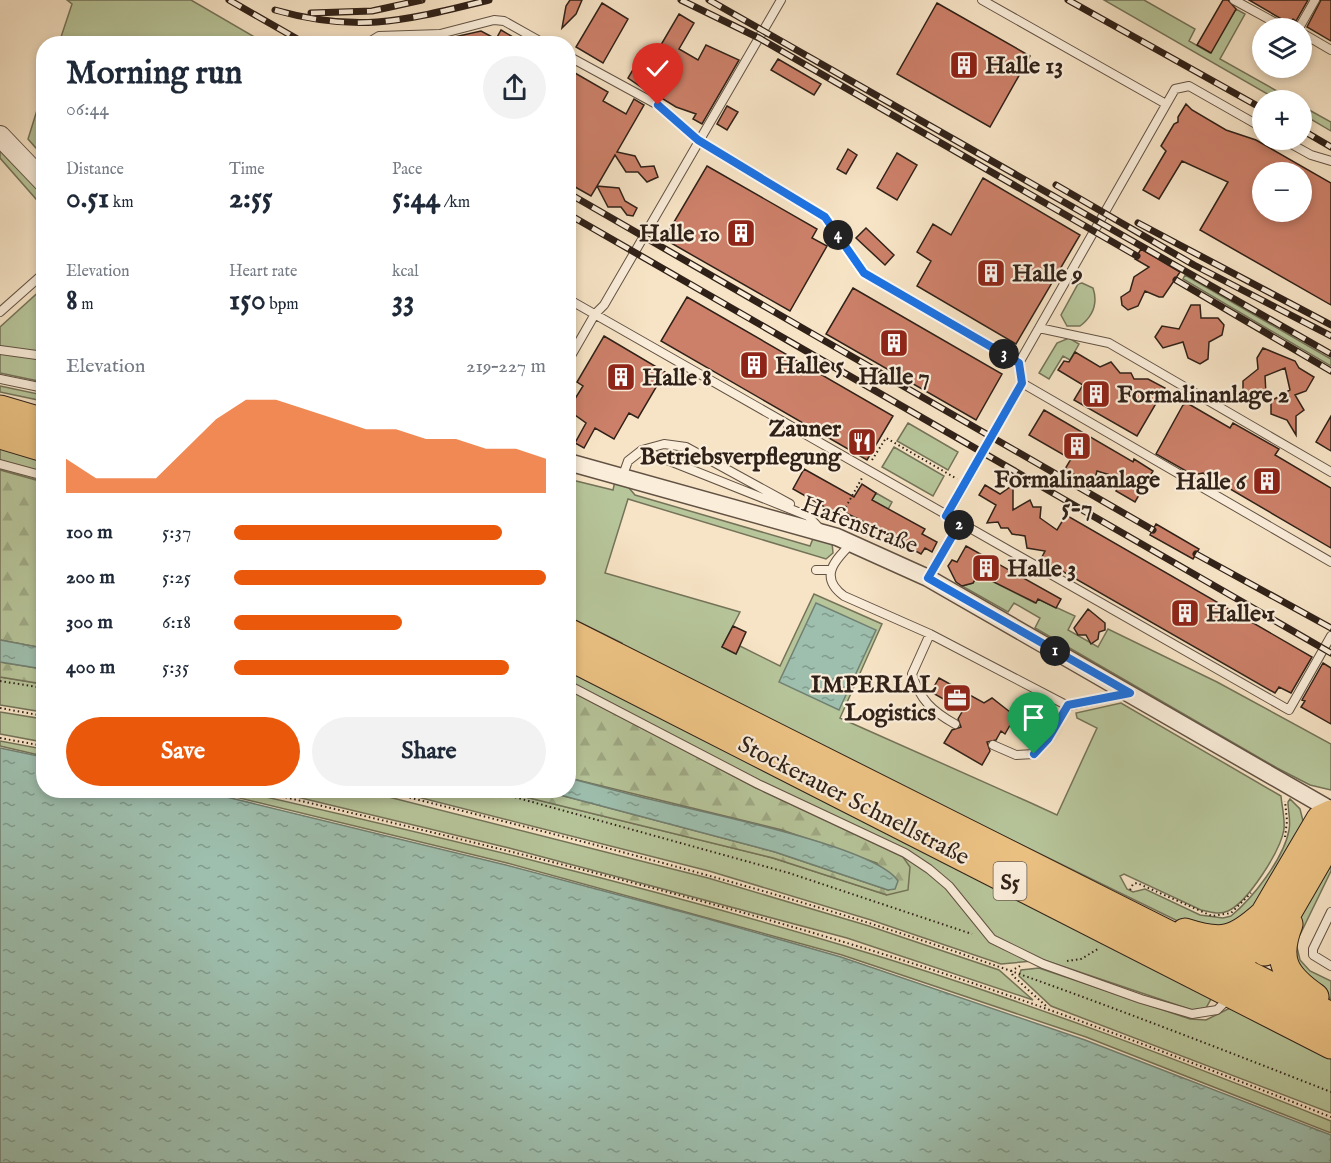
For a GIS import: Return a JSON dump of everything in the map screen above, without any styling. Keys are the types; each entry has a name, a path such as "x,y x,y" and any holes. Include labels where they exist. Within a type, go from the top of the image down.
{"highway":[{"path":"0,435 36,446"},
{"name":"Stockerauer Schnellstraße","path":"576,636 1129,902 1244,972 1331,1016"},
{"name":"Stockerauer Schnellstraße","path":"576,660 1331,1045"},
{"path":"1129,902 1206,939 1218,940 1243,933 1264,914 1320,819 1331,814"},
{"path":"1231,995 1310,875 1331,838"},
{"path":"1310,875 1308,886 1283,939 1283,958 1290,977 1331,1008"},
{"path":"1244,972 1264,914"}],"street":[{"path":"0,136 36,174"},
{"name":"Hafenstraße","path":"576,464 623,475 853,543 928,578 1331,810"}],"lane":[{"path":"576,347 595,314 604,305 781,0"},
{"path":"982,0 1166,104"},
{"path":"1234,0 1267,18"},
{"path":"1305,18 1316,0"},
{"path":"379,36 440,34 494,20 504,21 531,36"},
{"path":"1312,39 1331,50"},
{"path":"576,60 658,105 698,140 825,217 864,273 1019,363"},
{"path":"946,516 1022,383 1019,363 1175,89 1189,86 1252,122"},
{"path":"1302,150 1331,162"},
{"path":"0,312 36,280"},
{"path":"576,303 1289,710 1331,636"},
{"path":"1038,328 1108,343 1331,472"},
{"path":"0,350 36,355"},
{"path":"0,379 36,386"},
{"path":"1022,383 1331,562"},
{"path":"623,475 628,461 642,450 664,444 686,447 765,488 808,516 825,533"},
{"path":"642,450 808,516"},
{"path":"0,464 36,475"},
{"path":"928,578 960,523"},
{"path":"853,543 839,556 831,570 830,580 834,588 844,596 930,634 1068,705 1130,693"},
{"path":"816,570 831,570"},
{"path":"930,634 912,674 917,692 931,710 955,724"},
{"path":"576,689 758,784 904,853 949,885 992,939 1043,964 1180,1012 1192,1014 1217,1010 1231,995"},
{"path":"993,746 1016,755 1034,754 1048,739 1068,705"},
{"path":"1331,912 1313,949 1313,955 1331,966"}],"path":[{"path":"0,681 36,687"},
{"path":"0,708 36,715"},
{"path":"0,738 36,745"},
{"path":"1284,840 1287,830 1285,796"},
{"path":"287,798 508,852 846,942 1058,1012 1331,1117"},
{"path":"410,798 708,875 1011,971 1331,1092"},
{"path":"518,798 789,873 962,932 992,939"},
{"path":"1129,902 1133,884 1137,883 1200,912 1222,916 1239,906 1256,886"}],"green space":[{"path":"67,0 191,0 253,36 61,36 72,4"},
{"path":"1104,0 1144,0 1195,29 1189,41 1210,53 1236,9 1245,14 1220,59 1275,90 1261,90"},
{"path":"1312,112 1331,122 1331,131 1312,120"},
{"path":"36,113 36,148 28,139"},
{"path":"0,147 36,187 36,199 0,158"},
{"path":"1185,275 1331,359 1331,366 1183,279"},
{"path":"1082,283 1093,288 1095,299 1093,309 1080,326 1067,326 1061,315 1078,284"},
{"path":"36,294 36,381 0,373 0,327"},
{"path":"1069,338 1079,344 1070,360 1063,356 1049,379 1039,373 1057,343"},
{"path":"0,386 36,394 36,400 0,392"},
{"path":"908,423 958,452 948,470 897,441"},
{"path":"894,447 944,476 933,496 882,467"},
{"path":"0,448 36,459 36,480 0,470"},
{"path":"0,470 36,480 36,647 0,640"},
{"path":"576,481 613,490 615,481 624,482 635,495 810,546 814,536 832,542 833,553 826,559 628,499 605,573 740,612 722,647 736,654 740,646 780,666 814,594 882,624 840,718 1057,815 1097,728 1077,718 1076,713 1121,703 1281,796 1284,817 1282,838 1254,887 1236,906 1218,913 1201,910 1124,874 1120,876 1127,889 1133,892 1145,889 1200,915 1223,918 1231,916 1258,888 1281,853 1289,830 1288,802 1290,799 1300,809 1304,825 1246,923 1194,929 619,648 622,643 576,620"},
{"path":"876,493 892,502 877,530 863,533 848,525 845,513 859,521"},
{"path":"978,574 1035,603 1038,599 1075,616 1068,630 1098,647 1108,629 1217,682 1331,744 1331,790 1310,785 1277,768 1035,628 1040,618 1014,603 1008,612 962,586 973,583"},
{"path":"0,662 36,668 36,683 0,677"},
{"path":"576,672 1212,997 1206,1008 1192,1010 1044,960 1001,964 871,920 709,871 422,798 529,798 773,858 887,895 756,788 576,694"},
{"path":"0,677 36,683 36,711 0,705"},
{"path":"576,694 756,788 903,857 910,867 908,890 887,895 773,858 529,798 571,798 775,852 888,890 877,863 782,830 576,780"},
{"path":"0,712 36,718 36,741 0,734"},
{"path":"0,741 36,748 36,754 0,746"},
{"path":"240,798 270,798 468,844 695,903 907,965 1090,1028 1331,1121 1331,1133 1086,1037 842,955 507,863"},
{"path":"301,798 393,798 708,878 869,926 999,970 1033,1000 847,938 509,848"},
{"path":"1331,854 1331,871 1296,943 1300,960 1310,971 1331,981 1331,999 1295,974 1295,922"},
{"path":"1039,968 1190,1019 1206,1020 1232,1007 1331,1057 1331,1113 1051,1006 1019,976 1021,970"}],"water":[{"path":"816,603 876,630 839,710 779,682"},
{"path":"0,640 36,647 36,668 0,662"},
{"path":"0,748 36,756 36,798 231,798 506,865 841,957 1085,1040 1331,1135 1331,1163 0,1163"},
{"path":"576,780 826,844 884,868 898,881 895,889 888,890 775,852 571,798 576,798"}],"building":[{"path":"570,0 582,0 576,14 562,28 566,6"},
{"path":"1223,0 1228,0 1236,9 1211,53 1197,45"},
{"path":"1249,0 1308,0 1298,18 1280,18"},
{"path":"1321,0 1331,0 1331,41 1312,30 1312,18"},
{"path":"602,3 628,19 603,63 576,47"},
{"name":"Halle 13","path":"937,3 1030,56 990,127 897,74"},
{"path":"679,14 694,23 679,49 698,60 706,45 739,60 702,124 693,119 696,114 676,107 652,92 651,94 628,78 641,56 651,62"},
{"path":"501,30 511,36 498,36"},
{"path":"481,31 490,36 458,36"},
{"path":"778,59 821,84 814,95 771,70"},
{"path":"576,74 608,92 603,101 626,114 634,99 644,105 617,152 635,156 641,167 654,166 658,177 647,182 638,172 626,172 615,155 591,196 576,188"},
{"path":"1186,104 1226,130 1252,139 1252,150 1273,150 1294,162 1252,162 1252,222 1312,222 1312,172 1331,183 1331,305 1200,230 1228,182 1182,161 1159,199 1143,190 1166,151 1161,146 1174,124 1178,122 1178,117"},
{"path":"727,106 738,112 727,130 717,124"},
{"path":"848,149 857,155 846,174 837,169"},
{"path":"897,153 917,165 897,200 877,188"},
{"name":"Halle 10","path":"707,166 817,229 812,238 827,246 790,311 664,239"},
{"name":"Halle 9","path":"983,178 1080,235 1016,344 917,286 931,261 917,252 933,224 951,235"},
{"path":"597,186 619,188 625,201 637,208 633,216 627,215 621,207 608,207"},
{"path":"866,228 894,255 885,265 856,238"},
{"path":"1141,249 1180,272 1163,297 1145,291 1138,306 1128,310 1122,305 1121,297 1130,291 1134,277 1149,267 1135,259"},
{"name":"Halle 7","path":"853,288 1002,374 976,420 826,334"},
{"name":"Halle 5","path":"687,297 893,416 867,460 661,341"},
{"path":"1191,305 1200,305 1201,318 1218,318 1224,325 1222,335 1209,342 1208,359 1200,364 1188,358 1183,342 1163,348 1155,337 1162,326 1179,329"},
{"name":"Halle 8","path":"604,336 665,372 638,418 629,413 614,439 595,428 584,448 576,444 586,423 576,416 576,397 583,386 577,382"},
{"path":"1263,348 1295,361 1299,368 1314,377 1306,391 1295,395 1304,410 1296,416 1296,435 1287,420 1271,414 1271,401 1290,390 1285,368 1265,376 1266,394 1251,397 1243,391 1243,381 1258,369 1257,358"},
{"name":"Formalinanlage 2","path":"1075,352 1100,367 1111,362 1120,373 1131,373 1134,379 1148,379 1165,388 1137,436 1074,400 1083,385 1058,370 1064,361 1069,362"},
{"name":"Halle 6","path":"1187,403 1230,428 1233,423 1279,449 1275,455 1331,488 1331,548 1203,473 1193,475 1156,454 1183,405"},
{"name":"Formalinaanlage 5-7","path":"1044,410 1133,462 1134,459 1153,471 1135,502 1116,491 1123,479 1097,471 1093,486 1065,469 1071,459 1029,435"},
{"path":"1331,416 1331,451 1316,442"},
{"path":"804,469 854,497 862,484 876,493 872,500 925,529 922,534 937,542 932,552 925,548 921,554 860,520 840,510 837,514 793,489"},
{"name":"Halle 1","path":"985,485 1000,494 1013,485 1013,510 1030,500 1033,507 1041,507 1040,518 1057,530 1066,515 1312,657 1291,693 1279,687 1275,693 1041,559 1045,551 1027,548 1025,536 1012,534 1008,528 1001,528 998,522 987,523 996,505 979,495"},
{"path":"1156,524 1199,549 1193,559 1150,535"},
{"path":"966,546 1061,599 1056,608 1038,599 1036,603 978,574 973,583 962,586 956,582 948,566 952,560 957,562"},
{"path":"1088,609 1105,623 1105,630 1099,632 1098,639 1091,644 1086,635 1078,635 1074,628"},
{"path":"733,626 746,632 736,654 722,647"},
{"path":"1323,663 1331,668 1331,724 1301,707 1305,701 1302,700"},
{"path":"939,678 984,703 992,698 1010,712 1018,711 1005,734 1001,731 996,740 987,742 990,751 982,765 944,743 952,730 961,727 958,719 963,710 931,692"}],"railway":[{"path":"229,0 292,36"},
{"path":"311,13 372,11 422,0"},
{"path":"275,10 333,21 383,22 489,0"},
{"path":"681,0 759,38 1137,256"},
{"path":"709,0 1331,354"},
{"path":"1068,0 1252,103"},
{"path":"1312,136 1331,147"},
{"path":"1056,185 1194,265 1331,336"},
{"path":"576,198 1153,530"},
{"path":"576,219 1331,653"},
{"path":"1138,223 1331,325"},
{"path":"1176,280 1331,371"},
{"path":"1196,554 1331,628"}],"place":[{"name":"Halle 13","path":"964,65"},
{"name":"Halle 10","path":"741,233"},
{"name":"Halle 9","path":"991,273"},
{"name":"Halle 7","path":"894,343"},
{"name":"Halle 5","path":"754,365"},
{"name":"Halle 8","path":"621,377"},
{"name":"Formalinanlage 2","path":"1096,394"},
{"name":"Zauner Betriebsverpflegung","path":"862,442"},
{"name":"Formalinaanlage 5-7","path":"1077,446"},
{"name":"Halle 6","path":"1267,481"},
{"name":"Halle 3","path":"986,568"},
{"name":"Halle 1","path":"1185,613"},
{"name":"IMPERIAL Logistics","path":"957,698"}],"route":[{"path":"658,105 698,140 825,217 864,273 1019,363 1022,383 946,516 960,523 928,578 1130,693 1068,705 1048,739 1034,754"}]}
